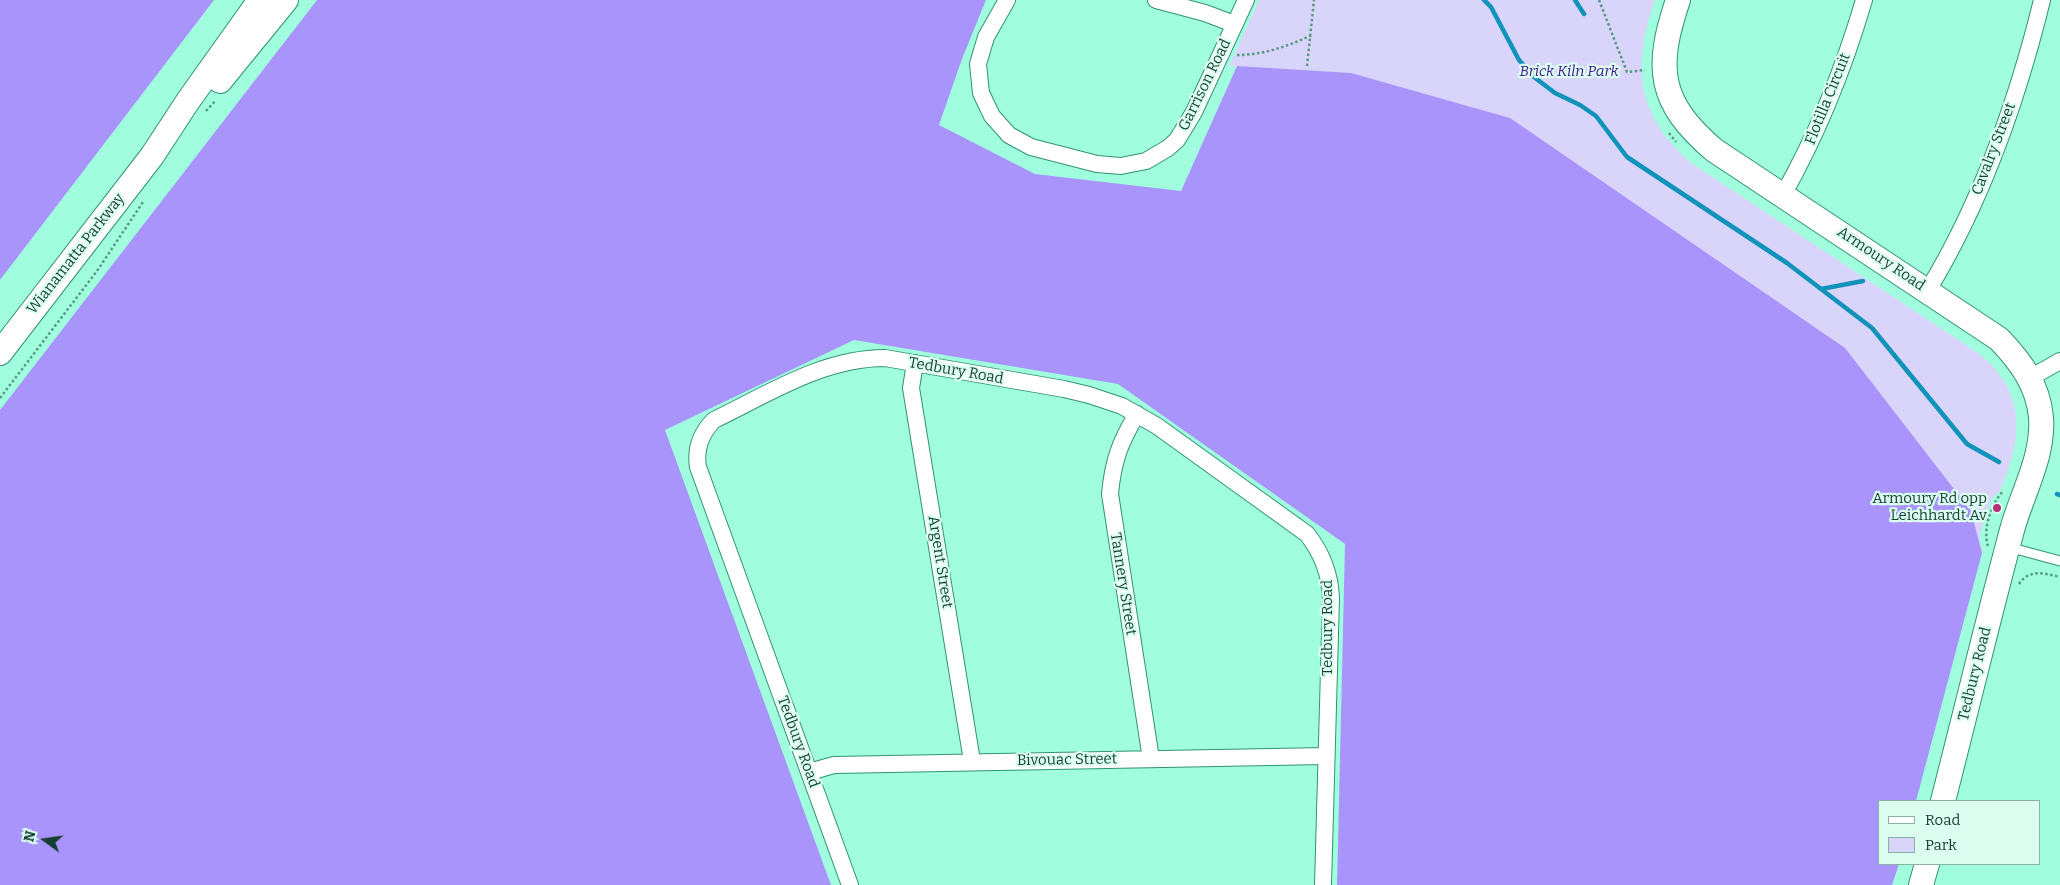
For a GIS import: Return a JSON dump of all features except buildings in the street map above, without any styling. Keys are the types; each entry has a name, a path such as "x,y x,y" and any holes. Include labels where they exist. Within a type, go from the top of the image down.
{"street":[{"name":"Wianamatta Parkway","path":"0,353 152,156 188,101 260,0"},
{"name":"Wianamatta Parkway","path":"152,156 197,108 286,0"},
{"name":"Garrison Road","path":"1007,0 986,38 978,64 981,93 992,116 1009,135 1031,147 1110,166 1133,165 1146,162 1177,140 1194,112 1246,0"},
{"path":"1156,0 1205,12 1234,24"},
{"name":"Armoury Road","path":"1678,0 1664,51 1666,78 1670,98 1681,117 1701,139 1714,150 1928,290 1999,339 2014,355 2030,378 2038,397 2041,418 2041,440 2036,461 2018,508 1998,549"},
{"name":"Flotilla Circuit","path":"1783,195 1822,118 1841,70 1864,0"},
{"name":"Cavalry Street","path":"1928,290 1956,241 1992,159 2019,82 2042,0"},
{"name":"Tedbury Road","path":"850,885 698,467 697,453 699,441 705,430 714,420 824,368 847,361 870,358 885,358 1089,395 1110,401 1157,426 1300,529 1312,540 1329,577 1331,598 1323,885"},
{"path":"2030,378 2060,361"},
{"name":"Argent Street","path":"915,364 911,388 972,761"},
{"name":"Tannery Street","path":"1137,414 1122,439 1114,460 1110,494 1151,759"},
{"name":"Tedbury Road","path":"1943,800 1998,549"},
{"name":"Bivouac Street","path":"809,772 834,765 1326,756"},
{"path":"1921,885 1927,865"}],"lane":[{"path":"1998,549 2060,560"}],"path":[{"path":"1307,66 1312,35 1314,0"},
{"path":"1599,0 1627,72 1645,70 1645,63"},
{"path":"1230,55 1258,54 1291,45 1312,35"},
{"path":"206,112 218,97"},
{"path":"1665,127 1677,143"},
{"path":"0,398 98,271 144,200"},
{"path":"1998,549 1985,536 1994,501 2006,486"},
{"path":"2017,589 2023,579 2034,573 2040,572 2060,577"}],"green space":[{"name":"Brick Kiln Park","path":"1259,0 1655,0 1643,46 1642,68 1644,88 1649,107 1659,126 1672,144 1690,162 1978,353 2005,382 2016,414 2014,449 2002,486 1990,502 1981,530 1982,553 1971,511 1351,73 1229,66"}],"shaded area":[{"path":"0,0 214,0 0,280"},
{"path":"317,0 986,0 962,59 939,125 1035,174 1181,191 1237,66 1351,73 1510,118 1845,348 1971,511 1982,553 1916,800 1878,800 1878,865 1899,865 1892,885 1337,885 1345,544 1118,384 854,340 665,430 831,885 0,885 0,410"}],"waterway":[{"path":"1484,0 1491,7 1519,60 1534,77 1555,93 1580,105 1596,116 1627,157 1787,263 1872,328 1967,444 1999,462"},
{"path":"1575,0 1584,14"},
{"path":"1821,289 1863,281"}],"place":[{"name":"Armoury Rd opp Leichhardt Av","path":"1997,508"}]}
